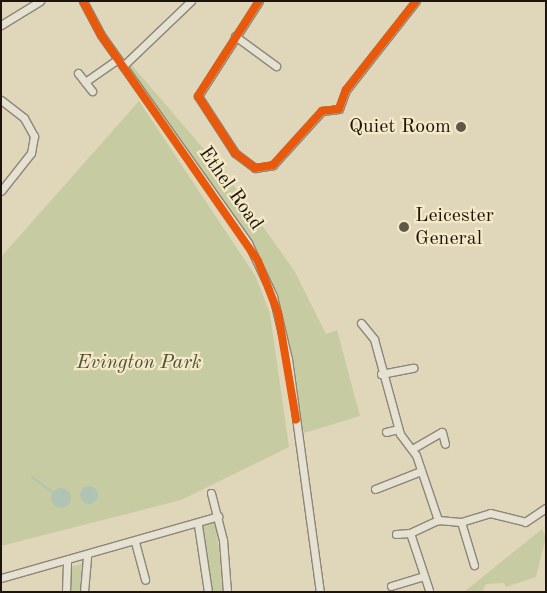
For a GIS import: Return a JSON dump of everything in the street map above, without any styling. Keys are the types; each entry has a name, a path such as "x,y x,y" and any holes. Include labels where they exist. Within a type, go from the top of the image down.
{"street":[{"path":"1,25 40,1"},
{"name":"Ethel Road","path":"83,1 118,59 248,243 273,296 288,359 320,592"},
{"path":"123,66 191,1"},
{"path":"259,1 198,96 216,128 249,166 273,165 322,111 339,109 346,90 416,1"},
{"path":"235,36 276,66"},
{"path":"85,82 118,59"},
{"path":"78,74 92,91"},
{"path":"1,100 24,118 34,136 31,153 1,192"},
{"path":"361,323 374,339 381,374 398,429 412,449 422,471 438,520"},
{"path":"381,374 413,368"},
{"path":"386,432 398,429"},
{"path":"412,449 442,432 445,444"},
{"path":"375,489 422,471"},
{"path":"211,493 218,516 227,592"},
{"path":"396,534 410,533 438,520 461,522 490,513 525,522 546,508"},
{"path":"1,578 198,525 218,516"},
{"path":"461,522 469,558 474,565"},
{"path":"198,525 208,592"},
{"path":"410,533 429,590"},
{"path":"135,542 145,580"},
{"path":"84,592 87,555"},
{"path":"460,562 469,558"},
{"path":"66,592 67,560"},
{"path":"391,586 424,576"}],"green space":[{"path":"129,62 227,176 295,272 326,334 337,330 360,416 304,433 278,294 249,237 123,66"},
{"name":"Evington Park","path":"139,101 256,277 270,314 289,447 181,500 1,546 1,257"},
{"path":"215,519 223,592 211,592 202,525"},
{"path":"542,529 546,537 536,577 506,587 504,583 486,584 482,592 464,592"},
{"path":"83,564 81,592 70,592 72,566"}],"shaded area":[{"path":"85,486 93,486 98,491 96,502 85,504 80,499 80,491"},
{"path":"57,488 65,488 71,494 71,502 65,508 57,508 51,502 51,494"}],"waterway":[{"path":"32,477 52,492"}],"cycle path":[{"path":"83,1 101,35 258,261 278,313 296,419"},
{"path":"259,1 198,96 235,153 255,168 273,165 322,111 339,109 346,90 416,1"}],"place":[{"name":"Quiet Room","path":"461,127"},
{"name":"Leicester General","path":"404,227"}]}
